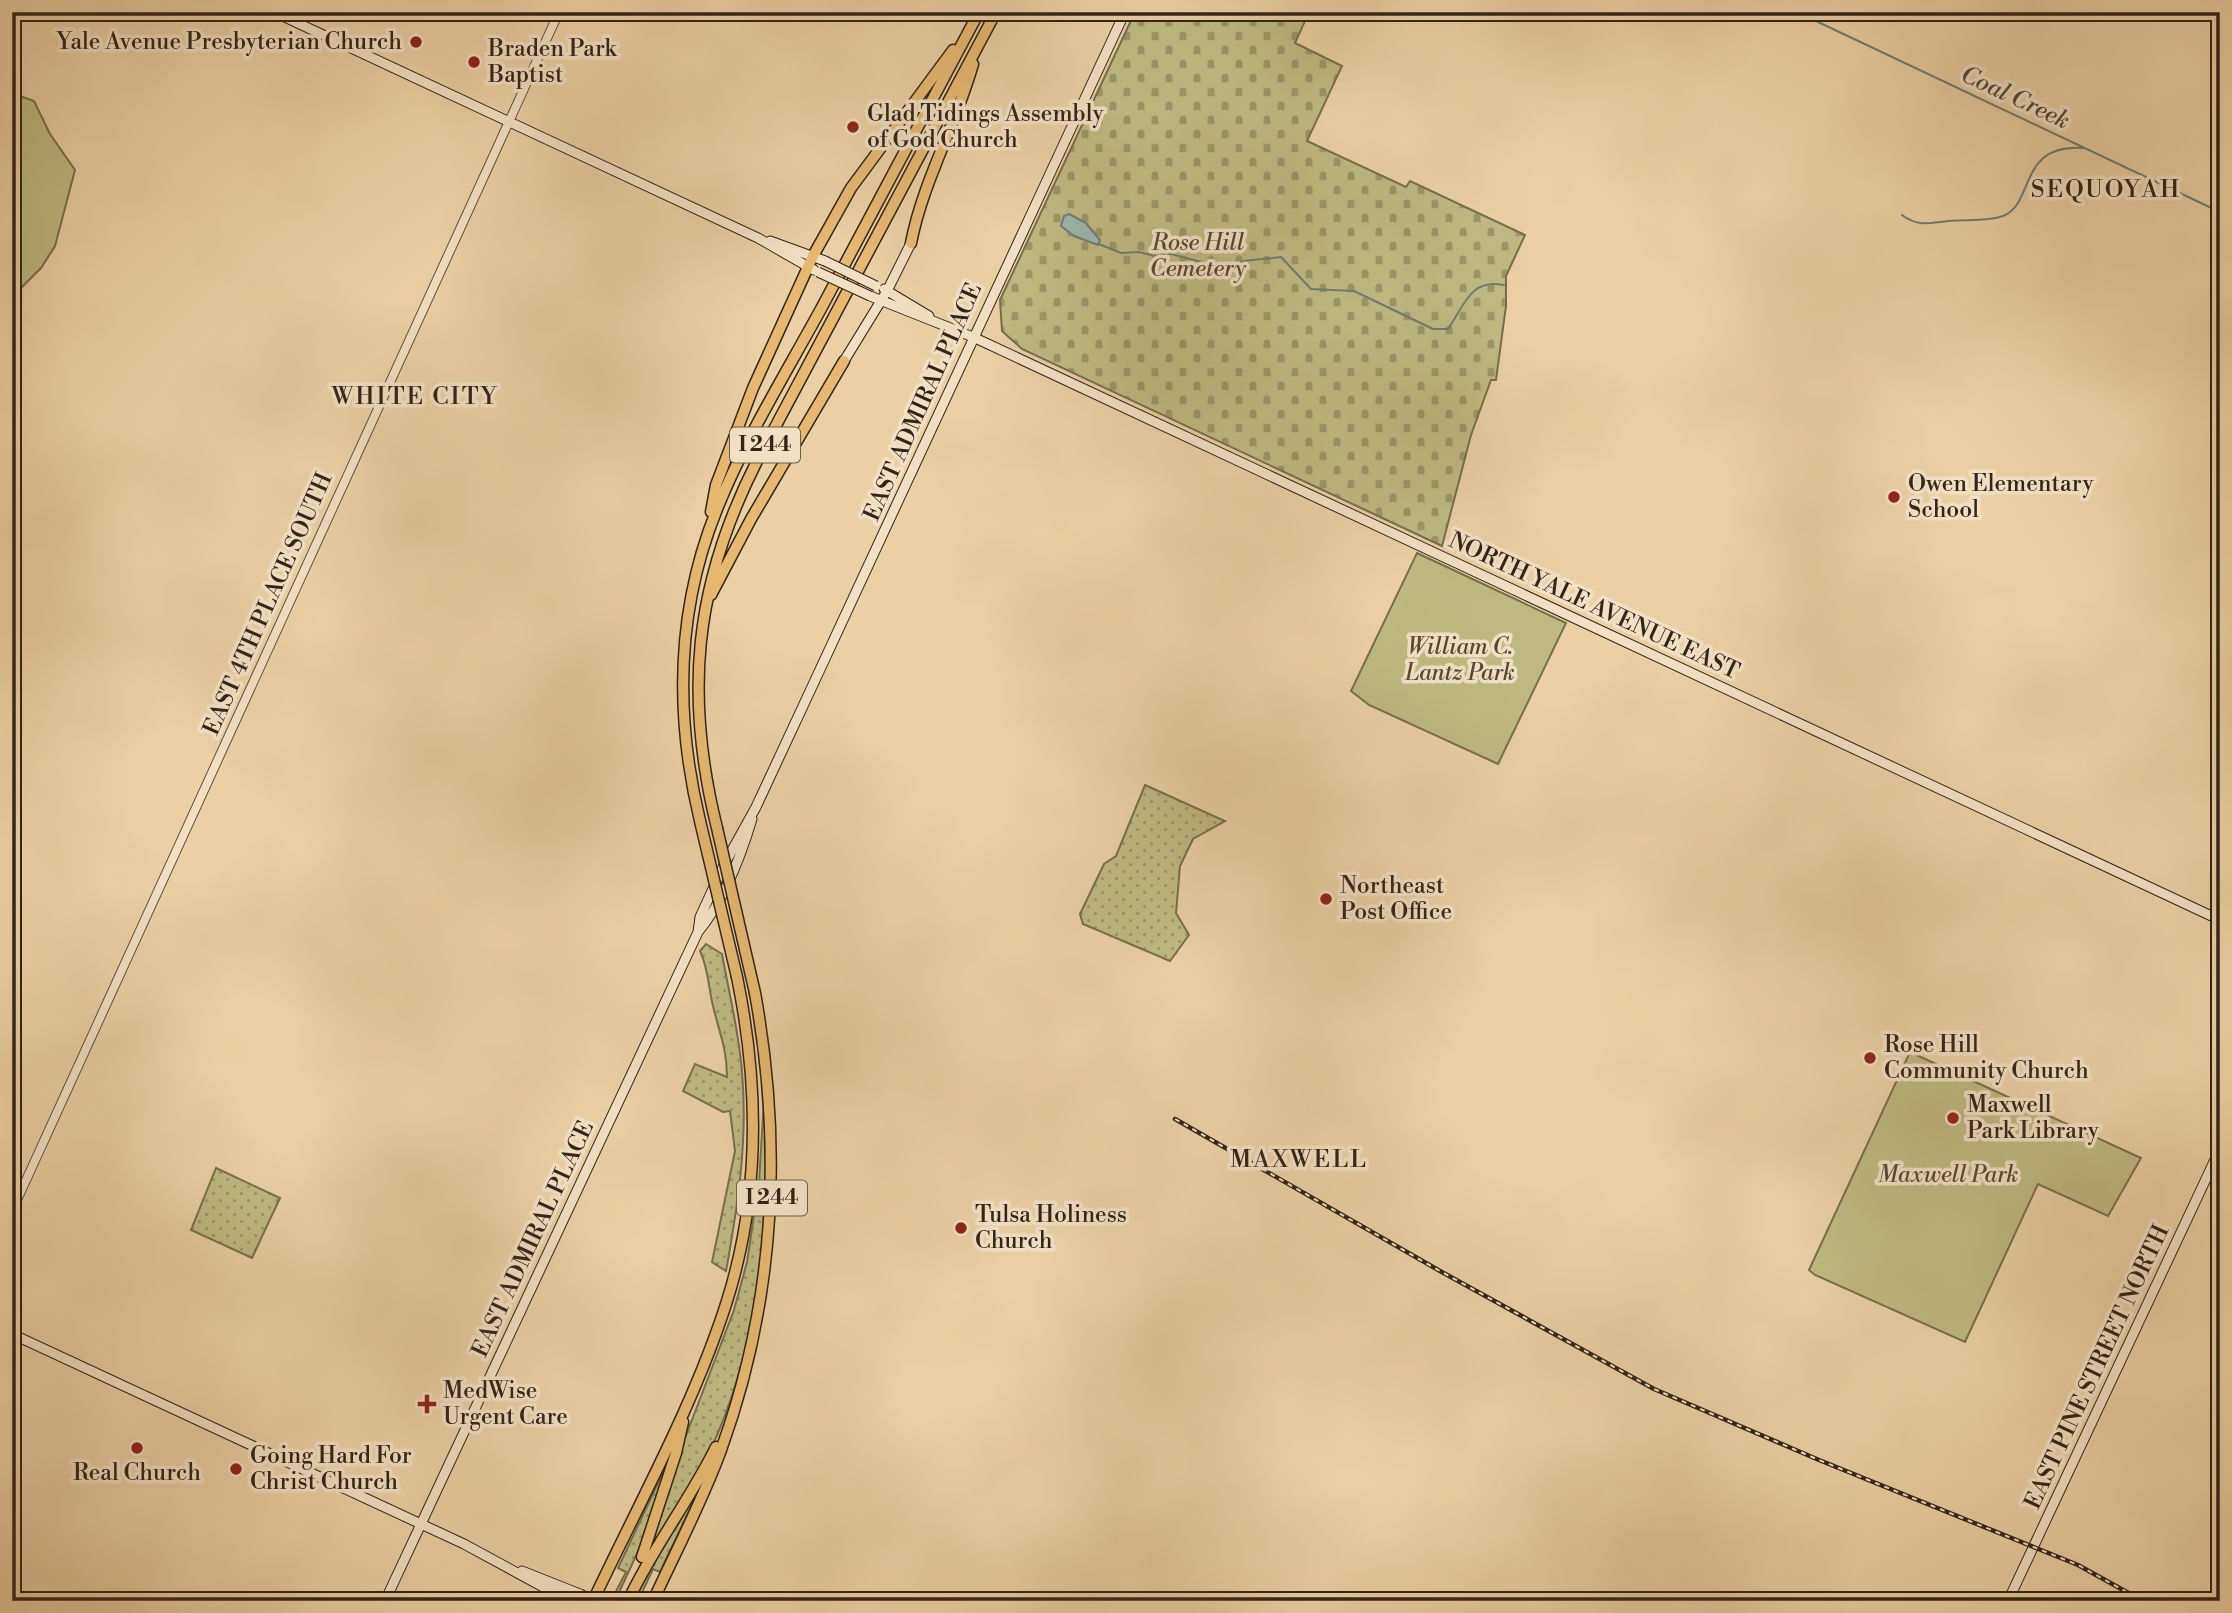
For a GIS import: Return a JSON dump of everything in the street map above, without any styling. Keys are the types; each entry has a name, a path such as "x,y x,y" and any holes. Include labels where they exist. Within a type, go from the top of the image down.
{"highway":[{"name":"I 244","path":"593,1601 687,1402 727,1299 749,1193 753,1147 752,1082 737,977 700,821 684,731 682,675 686,632 701,557 728,484 979,12"},
{"name":"I 244","path":"653,1601 709,1479 738,1400 758,1318 772,1209 770,1104 755,993 703,765 697,710 698,649 704,606 719,547 740,494 996,12"},
{"path":"701,557 716,485 764,362 807,267 851,188 970,28"},
{"path":"911,243 916,217 960,109 979,44"},
{"path":"704,606 751,519 844,361"},
{"path":"628,1601 651,1553 706,1466 738,1400"},
{"path":"622,1601 652,1531 676,1452 687,1402"}],"main road":[{"path":"274,12 758,238 807,267 881,301 934,319"},
{"name":"EAST ADMIRAL PLACE","path":"386,1601 698,932 700,917 738,836 756,807 1125,12"},
{"path":"758,238 825,261 887,291 934,319"},
{"path":"844,361 887,291 911,243"},
{"name":"NORTH YALE AVENUE EAST","path":"934,319 2220,920"},
{"name":"EAST PINE STREET NORTH","path":"2008,1601 2220,1149"},
{"path":"12,1334 511,1567 593,1601"},
{"path":"511,1567 569,1601"}],"street":[{"name":"EAST 4TH PLACE SOUTH","path":"12,1211 559,12"}],"green space":[{"name":"Rose Hill Cemetery","path":"1135,12 1309,12 1295,43 1342,66 1307,141 1406,187 1410,181 1525,235 1506,276 1506,306 1496,380 1491,380 1471,435 1442,546 1022,349 1002,331 1000,300"},
{"path":"12,93 34,101 50,134 75,170 55,246 41,268 12,297"},
{"name":"William C. Lantz Park","path":"1417,553 1566,623 1498,764 1369,705 1351,691"},
{"path":"1145,785 1225,821 1193,839 1180,866 1176,913 1189,935 1170,961 1083,924 1080,914 1104,864 1116,856"},
{"path":"706,944 722,954 736,1027 744,1097 741,1172 726,1271 712,1262 735,1151 730,1111 723,1112 683,1091 695,1064 727,1077 724,1049 700,951"},
{"name":"Maxwell Park","path":"1910,1052 2141,1158 2108,1216 2038,1184 1965,1342 1809,1270"},
{"path":"764,1099 763,1235 751,1326 740,1370 708,1455 652,1546 677,1459 734,1310 747,1262 759,1183"},
{"path":"216,1168 280,1198 252,1258 191,1230"},
{"path":"667,1464 647,1532 616,1599 611,1601 626,1572 618,1568"},
{"path":"702,1483 660,1572 653,1569 638,1601 632,1601 648,1567"}],"water":[{"path":"1069,214 1086,223 1100,240 1098,245 1074,236 1061,226 1064,216"}],"waterway":[{"name":"Coal Creek","path":"1797,12 2220,212"},
{"path":"1902,215 1924,223 1983,220 2003,216 2013,209 2038,164 2048,155 2063,149 2084,148"},
{"path":"1099,244 1121,253 1139,252 1155,256 1171,254 1232,270 1243,261 1281,257 1311,289 1354,291 1433,329 1448,329 1464,302 1476,289 1484,285 1504,285"}],"railway":[{"path":"1175,1119 1440,1271 1654,1389 1819,1460 2078,1565 2143,1601"},
{"path":"2213,1349 2220,1352"}],"place":[{"name":"Yale Avenue Presbyterian Church","path":"416,42"},
{"name":"Braden Park Baptist","path":"474,62"},
{"name":"Glad Tidings Assembly of God Church","path":"853,127"},
{"name":"Owen Elementary School","path":"1894,497"},
{"name":"Northeast Post Office","path":"1326,899"},
{"name":"Rose Hill Community Church","path":"1870,1058"},
{"name":"Maxwell Park Library","path":"1953,1118"},
{"name":"Tulsa Holiness Church","path":"961,1228"},
{"name":"MedWise Urgent Care","path":"427,1404"},
{"name":"Real Church","path":"137,1448"},
{"name":"Going Hard For Christ Church","path":"236,1469"}],"district":[{"name":"SEQUOYAH","path":"2106,190"},
{"name":"WHITE CITY","path":"415,397"},
{"name":"MAXWELL","path":"1299,1160"}]}
